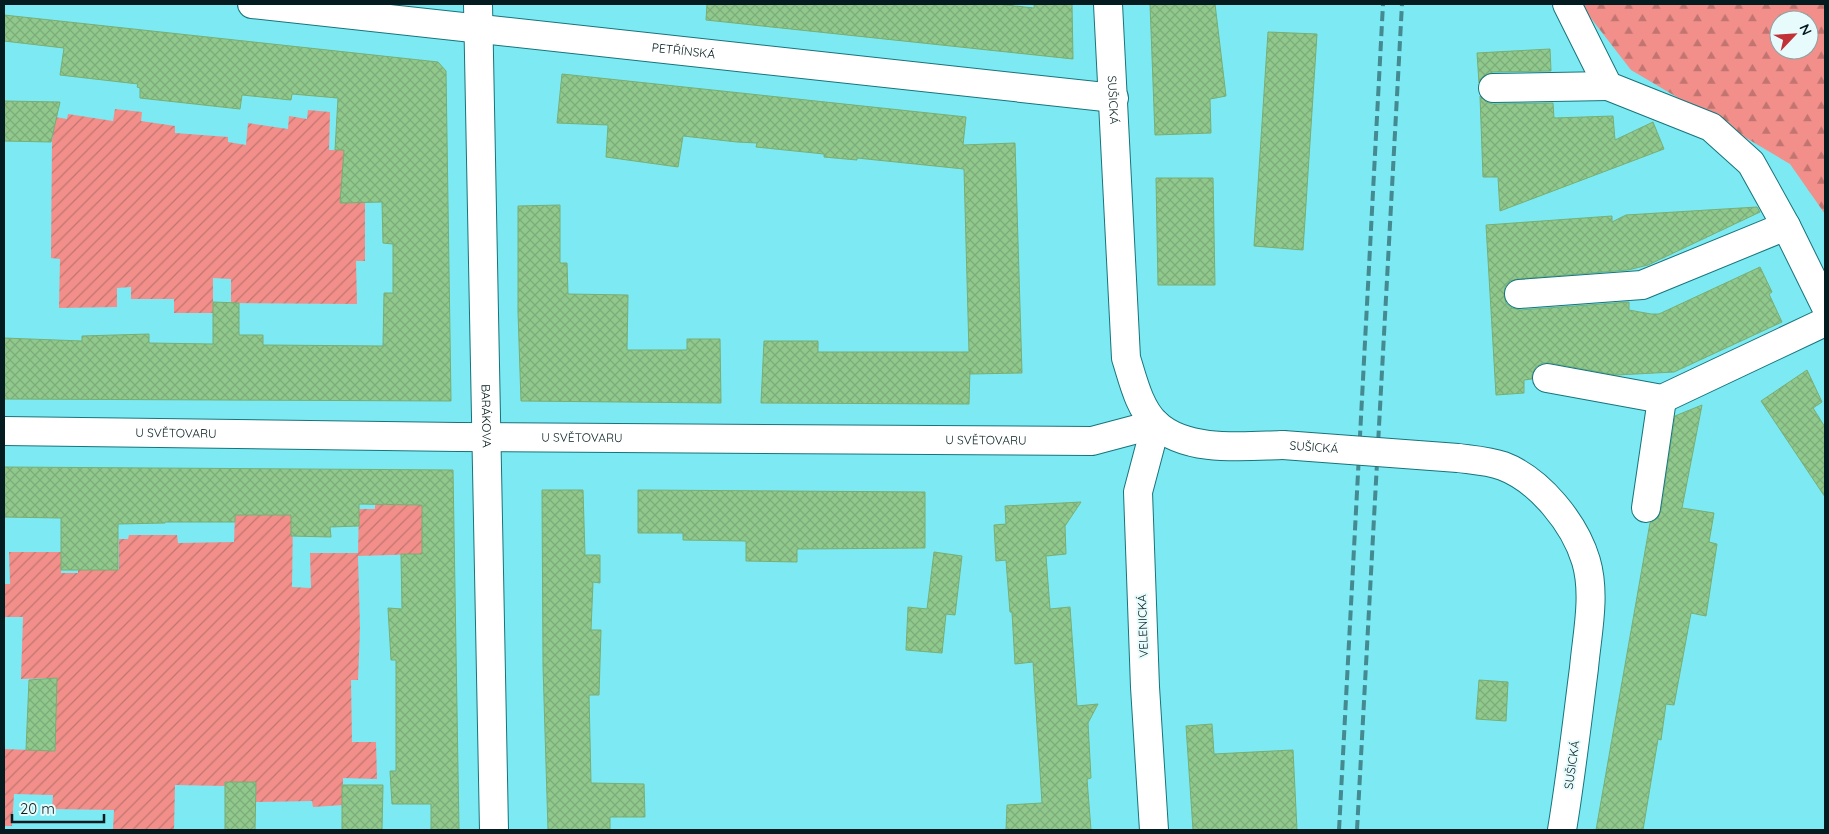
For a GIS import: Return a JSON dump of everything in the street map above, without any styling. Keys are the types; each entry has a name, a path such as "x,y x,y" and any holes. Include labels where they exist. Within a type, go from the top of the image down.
{"street":[{"name":"PETŘÍNSKÁ","path":"252,4 479,16 1114,98"},
{"name":"SUŠICKÁ","path":"1108,4 1126,358 1143,406 1156,424 1188,442 1219,445 1283,445 1482,460 1503,466 1524,477 1540,490 1566,520 1586,562 1589,582 1588,631 1574,754 1562,830"},
{"path":"1567,4 1608,86"},
{"name":"BARÁKOVA","path":"479,16 494,830"},
{"path":"1493,88 1608,86 1711,127 1751,163 1786,226 1825,305"},
{"path":"1520,294 1642,285 1786,226"},
{"path":"1547,378 1662,399 1825,322"},
{"path":"1646,508 1662,399"},
{"name":"U SVĚTOVARU","path":"4,431 488,437 1092,440 1156,424"},
{"name":"VELENICKÁ","path":"1154,830 1138,492 1156,424"}],"green space":[{"path":"1580,4 1825,4 1825,214 1790,164 1631,70"},
{"path":"115,109 142,112 141,121 175,126 175,133 228,137 228,142 246,145 248,123 288,129 289,116 307,119 308,110 330,112 329,150 345,150 341,202 365,203 365,261 356,261 357,304 231,303 231,279 213,278 213,313 174,313 174,299 131,299 131,287 117,288 117,307 59,308 60,259 51,258 52,141 55,117 67,119 68,114 113,121"},
{"path":"375,504 422,505 454,553 358,556 360,629 358,680 351,680 352,742 376,742 377,779 343,778 343,805 313,807 312,801 256,802 256,782 226,782 225,786 175,785 174,830 113,830 114,810 52,809 53,795 14,794 12,826 4,826 4,749 55,751 56,678 21,679 23,617 4,617 4,584 10,584 9,552 61,552 61,573 78,573 78,570 118,570 119,539 128,539 129,535 177,535 178,543 234,542 235,515 293,515 292,587 311,588 310,553 358,553 359,509 375,509"}],"building":[{"path":"707,4 997,4 1034,8 1034,4 1072,4 1073,59 706,20"},
{"path":"1150,4 1215,4 1226,96 1210,99 1211,133 1155,135"},
{"path":"4,15 438,62 446,71 451,401 4,399 4,338 82,341 82,336 149,334 149,343 213,344 213,302 239,303 239,335 263,335 263,345 383,346 384,293 393,293 393,244 383,243 382,202 340,203 344,150 335,150 338,98 292,94 291,100 242,95 240,109 140,98 138,84 60,75 64,48 4,41"},
{"path":"1268,32 1317,34 1303,250 1254,246"},
{"path":"1550,49 1551,71 1493,72 1485,75 1479,83 1477,53"},
{"path":"562,74 966,117 963,145 1015,143 1022,373 970,374 970,368 969,404 761,403 764,341 818,341 818,352 969,352 964,169 857,158 857,160 824,157 824,154 756,147 757,143 683,136 678,167 606,157 608,125 557,123"},
{"path":"1480,96 1486,102 1493,104 1553,103 1554,118 1613,116 1615,140 1653,122 1664,149 1500,211 1498,177 1483,177"},
{"path":"4,101 60,102 51,142 4,141"},
{"path":"1156,178 1213,178 1215,285 1158,285"},
{"path":"560,205 560,263 567,263 568,294 628,295 627,350 687,350 687,339 720,339 721,403 521,401 518,312 518,206"},
{"path":"1757,207 1760,212 1648,265 1628,270 1517,279 1510,281 1505,287 1504,296 1506,303 1512,308 1520,310 1629,302 1629,310 1659,314 1760,267 1772,292 1769,294 1782,322 1674,372 1616,375 1542,363 1535,368 1532,379 1524,380 1524,393 1496,395 1486,225 1612,216 1612,222 1626,215"},
{"path":"1807,370 1822,402 1813,408 1825,427 1825,497 1761,401"},
{"path":"1702,405 1682,508 1714,513 1709,542 1717,544 1706,616 1691,613 1674,705 1666,704 1661,740 1658,739 1643,830 1596,830 1650,523 1658,518 1661,510 1675,416"},
{"path":"4,467 453,470 459,830 431,830 431,804 392,804 390,771 396,771 396,660 391,660 388,608 402,609 401,554 422,554 422,505 359,504 359,526 330,527 331,537 291,536 291,515 235,515 235,522 118,524 118,570 61,570 61,518 4,517"},
{"path":"542,490 583,490 585,555 600,555 600,583 593,582 591,630 601,630 599,695 589,695 591,783 644,784 645,817 610,817 610,830 548,830 543,666"},
{"path":"638,490 925,492 925,548 797,549 797,562 746,561 746,541 683,540 683,533 638,533"},
{"path":"1081,502 1065,526 1066,554 1046,556 1050,609 1070,607 1077,706 1098,704 1088,723 1091,778 1087,779 1091,830 1006,830 1007,805 1042,803 1033,662 1015,664 1006,560 996,561 994,525 1006,524 1005,506"},
{"path":"934,552 962,556 955,615 946,614 942,653 906,650 908,607 927,609"},
{"path":"57,678 55,751 26,750 29,680"},
{"path":"1479,680 1508,682 1506,721 1476,719"},
{"path":"1212,724 1214,754 1293,750 1297,830 1193,830 1186,726"},
{"path":"225,782 256,782 255,830 225,830"},
{"path":"342,785 383,785 382,830 342,830"}],"railway":[{"path":"1339,830 1383,4"},
{"path":"1357,830 1402,4"}]}
